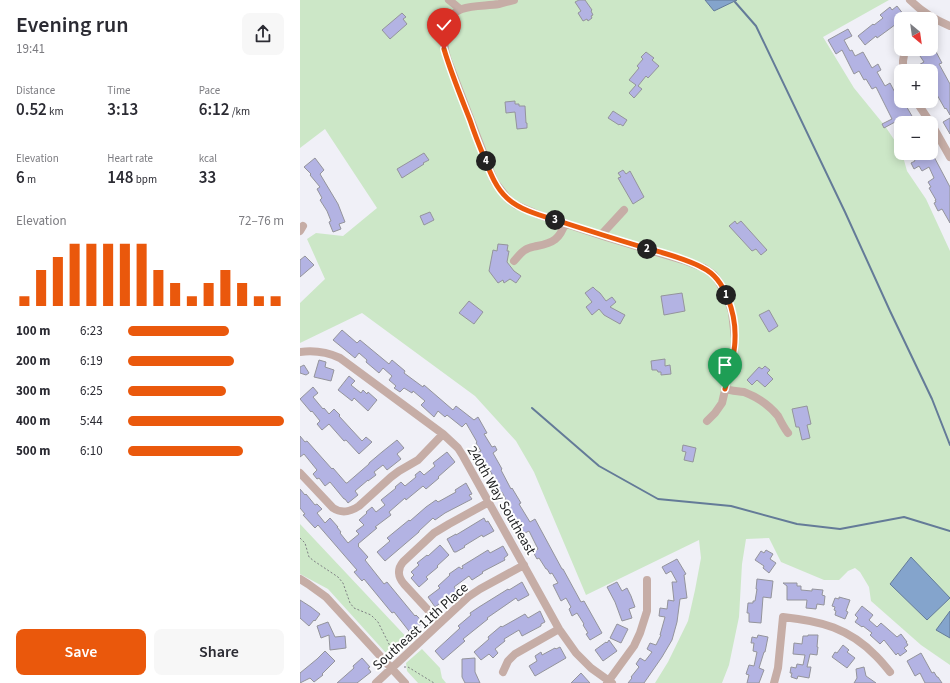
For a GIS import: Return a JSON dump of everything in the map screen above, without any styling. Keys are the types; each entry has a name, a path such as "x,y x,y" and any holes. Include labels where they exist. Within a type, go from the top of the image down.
{"street":[{"path":"449,0 460,9"},
{"path":"514,0 499,4 460,9 451,16 444,37 444,49 494,181 508,199 531,212 686,261 704,268 714,275 728,300 732,312 735,327 735,339 734,352 722,403 707,421"},
{"path":"910,0 921,12"},
{"path":"938,20 950,26"},
{"path":"921,108 950,157"},
{"path":"601,235 624,210"},
{"path":"514,261 524,250 548,244 557,239 563,231 565,223"},
{"name":"240th Way Southeast","path":"300,352 316,351 332,354 347,362 443,434 458,448 464,456 559,629 576,653 609,682"},
{"path":"725,389 745,393 766,404 778,417 788,433"},
{"path":"301,477 333,508 338,511 348,512 359,506 399,471 418,460 443,434"},
{"path":"440,623 400,579 399,569 403,562 434,533 489,502"},
{"name":"Southeast 11th Place","path":"376,683 468,598 480,589 524,565"},
{"path":"300,579 326,597 405,683"},
{"path":"609,682 634,646 640,633 647,611 647,580"},
{"path":"774,683 778,668 783,617 805,619 840,629 869,649 890,672"},
{"path":"503,672 508,661 515,654 559,629"}],"path":[{"path":"300,538 304,543 309,557 338,577 343,583 350,602 354,608 371,615 378,622 393,652 392,668 408,667 434,683"}],"green space":[{"path":"300,0 889,0 823,37 854,88 894,140 894,160 904,160 907,171 926,199 950,251 950,665 921,645 871,601 869,587 860,572 855,568 848,571 839,580 824,580 781,562 769,538 746,539 742,564 739,617 729,665 722,683 655,683 668,662 688,621 701,558 699,540 586,595 534,472 516,441 475,396 362,313 300,343 300,303 325,279 307,239 316,233 343,236 377,208 325,129 300,148"},
{"path":"300,524 411,642 397,655 386,653 328,589 300,574"},
{"path":"422,649 440,668 442,678 446,683 418,683 407,671 406,663"}],"water":[{"path":"705,0 737,0 714,11"},
{"path":"911,557 950,598 927,620 890,584"},
{"path":"950,611 950,638 936,630"}],"building":[{"path":"585,0 592,10 592,18 588,21 587,19 583,21 578,13 581,11 575,2"},
{"path":"897,6 902,12 894,12 894,25 877,38 876,36 865,45 858,36 883,18 880,15 890,7 892,10"},
{"path":"402,13 406,17 403,19 407,24 390,39 382,30"},
{"path":"848,29 852,36 844,40 850,51 852,50 855,56 863,52 872,68 878,64 881,70 877,72 885,86 890,83 894,91 894,108 907,108 912,116 894,116 894,123 884,128 882,124 892,119 876,87 872,89 866,79 864,80 859,71 854,74 842,50 836,54 828,40"},
{"path":"646,52 654,58 652,60 659,66 648,78 646,76 638,86 642,89 634,98 629,93 636,85 629,80 639,68 637,66 643,59 641,57"},
{"path":"920,56 938,56 942,63 939,64 950,84 950,115 938,97 938,64 920,64 924,62"},
{"path":"515,101 515,104 519,104 519,106 525,106 527,128 517,129 515,112 506,113 505,102"},
{"path":"613,111 627,120 623,126 608,118"},
{"path":"950,118 950,134 943,122"},
{"path":"424,153 429,160 402,178 397,169"},
{"path":"315,158 324,170 320,174 338,204 345,222 339,224 341,229 333,232 327,211 320,200 322,198 317,189 320,187 304,167"},
{"path":"936,160 950,187 950,223 942,209 938,211 934,203 936,200 929,188 931,187 928,182 934,178 929,167 922,171 919,166 914,169 911,163 915,161"},
{"path":"623,170 626,174 630,171 644,197 633,204 618,178 621,177 618,173"},
{"path":"430,212 434,220 424,225 420,216"},
{"path":"735,221 737,224 741,221 767,250 761,255 756,249 752,251 729,226"},
{"path":"498,244 508,245 507,251 509,251 507,262 514,271 521,276 516,283 510,279 504,283 503,280 498,283 489,271 493,250 497,251"},
{"path":"305,256 314,265 300,277 300,260"},
{"path":"593,287 606,301 612,297 616,302 610,307 625,315 620,324 604,315 599,309 592,315 586,307 592,302 585,293"},
{"path":"682,293 685,311 664,315 661,296"},
{"path":"469,301 483,312 474,324 459,313"},
{"path":"769,310 778,326 769,332 759,315"},
{"path":"342,330 357,343 360,340 389,364 392,360 405,371 404,373 423,387 424,385 453,410 456,406 474,420 478,417 487,433 484,434 492,447 495,446 497,450 493,453 511,489 512,488 521,503 519,504 530,522 535,519 581,602 584,601 602,633 590,640 586,634 588,633 583,625 584,624 577,613 572,616 569,609 571,607 566,598 561,601 553,585 558,583 552,573 550,574 533,552 538,549 529,531 523,534 519,526 517,527 508,510 505,511 502,505 507,502 502,492 499,493 497,488 495,488 490,478 493,476 488,467 482,470 479,463 480,462 475,454 481,451 466,423 462,427 447,415 445,417 438,411 434,417 421,405 425,401 413,391 412,393 404,388 400,392 394,388 396,386 389,380 392,376 383,368 379,373 366,362 367,360 359,353 355,358 333,340"},
{"path":"665,359 665,366 670,365 671,374 661,375 661,372 652,370 651,361"},
{"path":"319,360 326,362 325,367 334,370 331,381 314,377"},
{"path":"304,365 309,373 306,375 300,373 300,367"},
{"path":"765,366 770,370 767,373 773,379 765,387 757,380 752,385 747,380 759,367 762,369"},
{"path":"349,376 355,381 351,385 361,393 363,390 367,394 368,392 377,400 368,411 354,398 352,401 338,390"},
{"path":"313,387 318,393 313,397 323,409 324,408 329,414 334,409 362,441 366,437 372,442 359,454 346,440 344,441 329,424 322,430 317,424 320,421 300,399"},
{"path":"807,406 811,424 807,425 810,438 802,440 799,427 796,427 792,409"},
{"path":"300,436 305,442 307,441 346,483 397,440 404,448 397,454 401,459 387,470 383,465 374,472 376,475 355,491 358,495 348,503 330,482 325,486 319,478 317,479 313,474 317,470 304,454 300,457"},
{"path":"683,445 696,448 693,462 684,460 686,452 682,451"},
{"path":"447,452 455,462 426,489 423,486 406,500 405,498 389,512 391,515 375,527 377,528 358,544 358,546 368,557 365,560 384,584 387,582 415,616 416,615 423,622 417,627 419,629 412,635 394,612 392,613 364,579 362,581 354,572 357,570 318,525 315,528 303,515 305,514 300,508 300,489 315,505 317,504 322,509 317,513 325,523 330,518 338,527 341,532 340,533 348,543 359,534 356,531 364,525 359,520 367,513 366,512 372,507 376,512 385,505 381,500 396,488 395,487 401,482 405,486 416,477 415,475 420,471 424,475 435,466 433,463"},
{"path":"466,483 472,494 469,495 472,499 435,520 433,518 385,561 377,552 390,541 387,538 409,520 410,521 436,500 438,502 456,492 455,490"},
{"path":"484,518 486,522 488,521 494,531 483,537 482,535 464,546 465,547 454,552 447,539"},
{"path":"440,545 449,555 426,577 428,579 419,587 411,578 414,575 411,572 419,565 417,563 427,555 428,556"},
{"path":"503,546 508,555 504,558 505,560 482,572 483,573 472,580 469,576 454,587 457,591 435,607 428,597 440,588 438,586 450,575 449,574 459,567 462,569 462,566 488,550 490,553"},
{"path":"766,550 773,554 770,559 776,563 769,573 763,568 764,566 755,560 761,551 764,553"},
{"path":"677,559 686,574 684,575 687,598 680,599 677,622 672,640 644,683 628,683 639,667 636,664 640,658 645,661 652,652 647,649 650,643 656,645 661,635 665,617 659,616 660,608 667,609 668,600 674,601 672,582 677,582 671,571 666,574 662,567"},
{"path":"757,579 773,581 771,598 763,597 761,623 749,622 749,613 747,613 748,603 753,603 753,601 755,601"},
{"path":"522,582 529,595 518,601 516,598 487,618 488,619 463,639 465,641 443,660 435,651 460,628 458,626 471,615 470,613"},
{"path":"617,582 622,591 627,588 635,607 629,609 632,618 622,621 615,602 607,587"},
{"path":"783,583 797,583 797,586 801,586 801,590 823,590 822,595 825,596 824,605 817,604 816,609 806,608 807,600 787,600 787,586"},
{"path":"839,597 850,600 845,619 835,615 835,607 832,606 835,598 839,599"},
{"path":"300,600 320,614 309,626 300,618"},
{"path":"862,606 873,615 869,620 877,627 881,623 897,637 901,634 907,642 908,645 904,648 907,651 900,656 898,653 896,655 884,640 880,644 870,635 872,633 855,622 858,618 855,615"},
{"path":"540,611 545,622 541,624 541,626 522,636 519,630 504,639 505,641 495,649 498,653 493,658 489,654 481,660 474,652 501,626 502,627 525,614 528,618"},
{"path":"328,622 335,637 345,636 346,648 330,650 329,635 321,638 317,626"},
{"path":"617,624 628,629 621,643 610,638"},
{"path":"758,635 768,637 765,652 759,668 764,670 759,683 747,683 749,675 746,674 749,665 754,666 757,652 753,651 754,643 751,643 752,637 757,638"},
{"path":"818,635 817,655 810,654 807,667 811,667 809,678 798,676 797,679 791,677 791,667 796,668 797,664 803,665 805,655 793,654 794,643 802,644 803,636"},
{"path":"609,640 617,651 603,661 595,650 606,642 607,643"},
{"path":"843,645 849,650 847,652 855,658 847,668 832,657"},
{"path":"560,647 566,658 535,676 529,666 537,661 535,656 541,652 542,655"},
{"path":"325,651 335,661 322,674 323,675 314,682 310,678 300,683 300,673"},
{"path":"921,653 932,673 934,672 942,683 925,683 920,673 915,676 907,661"},
{"path":"362,658 370,667 368,668 371,672 357,683 337,683 354,668 353,666"},
{"path":"475,658 475,672 480,683 465,683 462,677 462,659"},
{"path":"864,667 866,676 876,683 854,683 857,678 856,669"},
{"path":"581,673 590,683 571,683"}],"waterway":[{"path":"735,2 756,26 932,399 950,445"},
{"path":"532,408 599,466 658,499 731,506 797,524 840,529 904,517 950,531"}],"route":[{"path":"444,49 494,181 508,199 539,215 684,260 704,268 714,275 724,290 732,312 735,327 734,352 725,389"}]}
